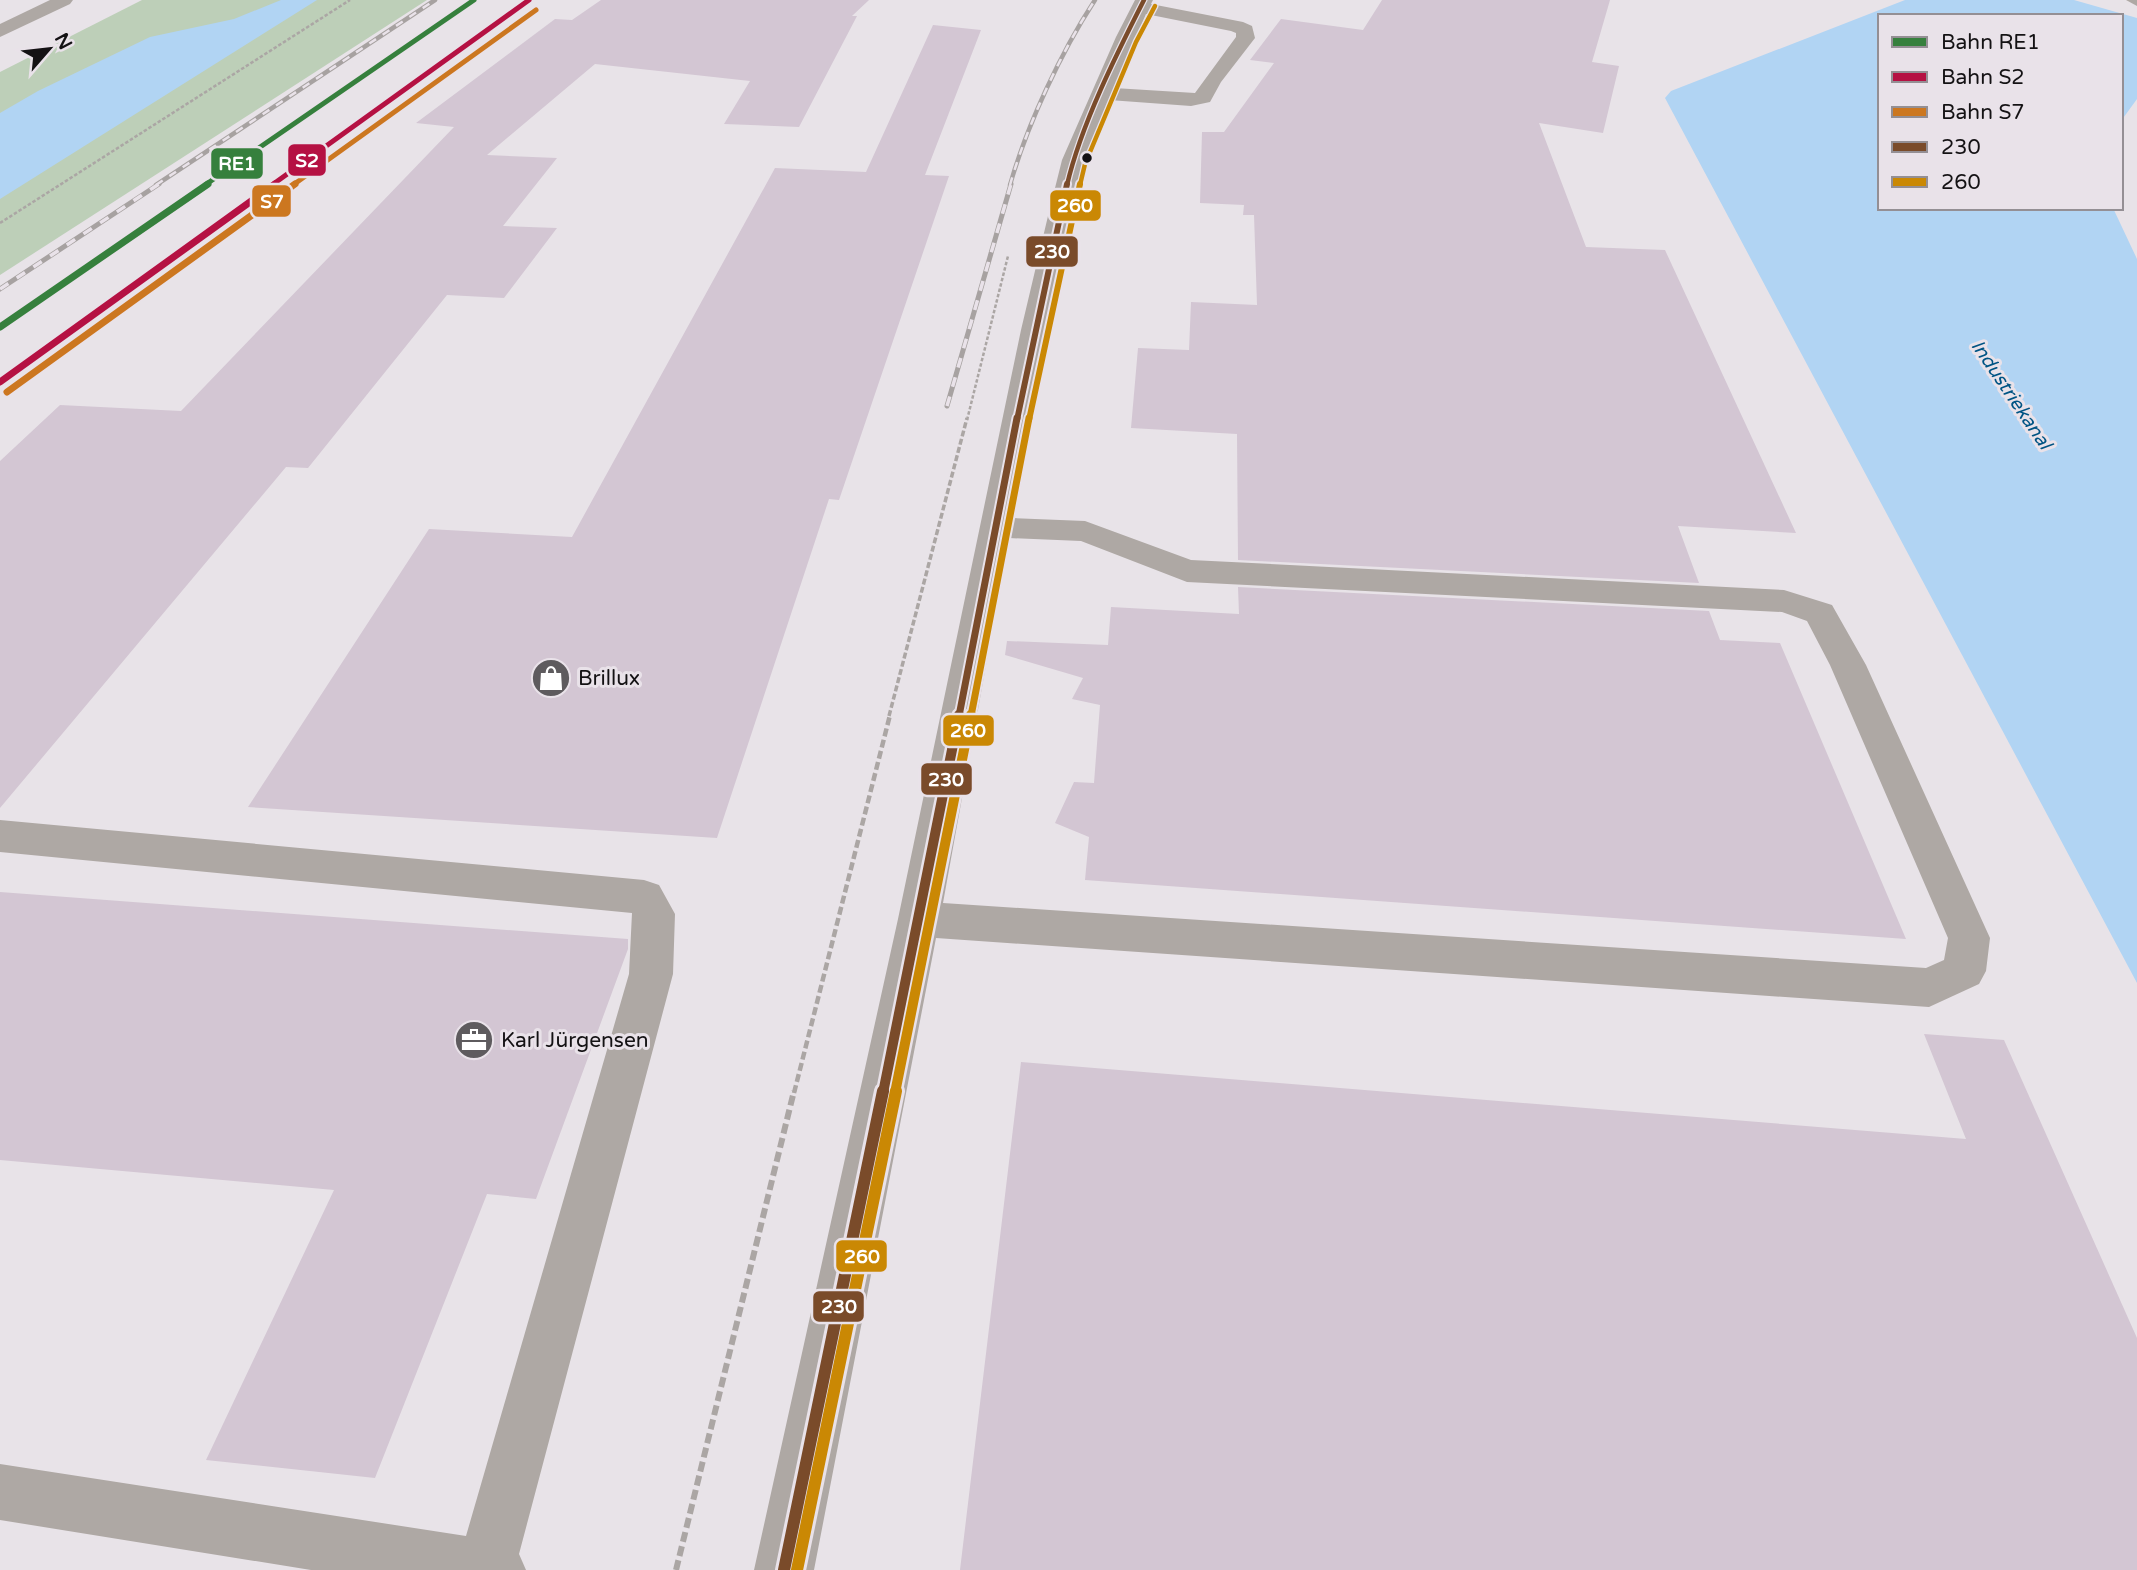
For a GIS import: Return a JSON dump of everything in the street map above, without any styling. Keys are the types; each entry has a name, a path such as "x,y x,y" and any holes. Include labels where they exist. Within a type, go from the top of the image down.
{"street":[{"path":"0,31 64,0"},
{"path":"784,1570 919,919 1034,330 1073,163 1101,93 1142,4 1245,30 1247,38 1212,81 1203,98 1191,100 1101,93"},
{"path":"3,9 37,12"},
{"path":"919,919 1929,988 1965,971 1969,938 1848,665 1820,613 1784,601 1187,571 1085,531 994,527"},
{"path":"0,836 644,897 654,914 651,974 491,1569 0,1492"}],"path":[{"path":"0,223 350,0"},
{"path":"676,1570 852,856 1010,251"}],"green space":[{"path":"142,0 427,0 0,275 0,72"}],"water":[{"path":"281,0 317,0 0,199 0,113 38,91 150,37 234,19"},
{"name":"Industriekanal","path":"1905,0 2137,0 2137,99 2123,118 2123,14 1878,14 1878,210 2114,210 2137,259 2137,983 1665,98 1671,91"}],"pier":[{"path":"2074,0 2137,0 2137,18"}],"building":[{"path":"601,0 869,0 852,16 857,16 799,127 724,124 750,81 595,64 487,155 557,158 503,226 557,228 504,298 447,295 308,468 286,467 0,808 0,461 60,405 181,411 454,127 416,123 555,19 572,20"},
{"path":"1382,0 1610,0 1592,62 1619,66 1603,133 1539,123 1586,247 1665,250 1796,533 1678,526 1699,583 1238,560 1237,434 1131,428 1138,348 1189,350 1191,302 1257,305 1254,215 1243,215 1244,205 1200,203 1202,132 1224,132 1274,63 1250,60 1281,19 1363,30"},
{"path":"933,25 981,30 925,175 949,176 839,500 829,499 717,838 248,807 429,529 572,537 775,168 866,172"},
{"path":"1238,587 1709,611 1720,640 1780,643 1906,939 1085,880 1089,837 1055,823 1074,782 1094,783 1100,705 1072,699 1083,678 1005,655 1007,641 1108,645 1111,607 1239,614"},
{"path":"0,892 628,939 628,949 536,1199 487,1194 375,1478 206,1460 334,1190 0,1160"},
{"path":"1924,1034 2004,1040 2137,1338 2137,1570 960,1570 1021,1062 1966,1139"}],"railway":[{"path":"156,185 435,0"},
{"path":"1010,185 1046,90 1095,0"},
{"path":"0,289 159,184"},
{"path":"947,406 1011,184"}],"rail line":[{"name":"RE1","path":"0,327 474,0"},
{"name":"S2","path":"0,382 529,0"},
{"name":"S7","path":"7,392 536,10"}],"transit line":[{"name":"230","path":"784,1570 919,919 1034,330 1060,216 1073,160 1125,37 1144,0"},
{"name":"260","path":"797,1570 931,921 1046,333 1072,219 1085,164 1136,42 1155,6"}],"place":[{"name":"Brillux","path":"551,678"},
{"name":"Karl Jürgensen","path":"474,1040"}]}
